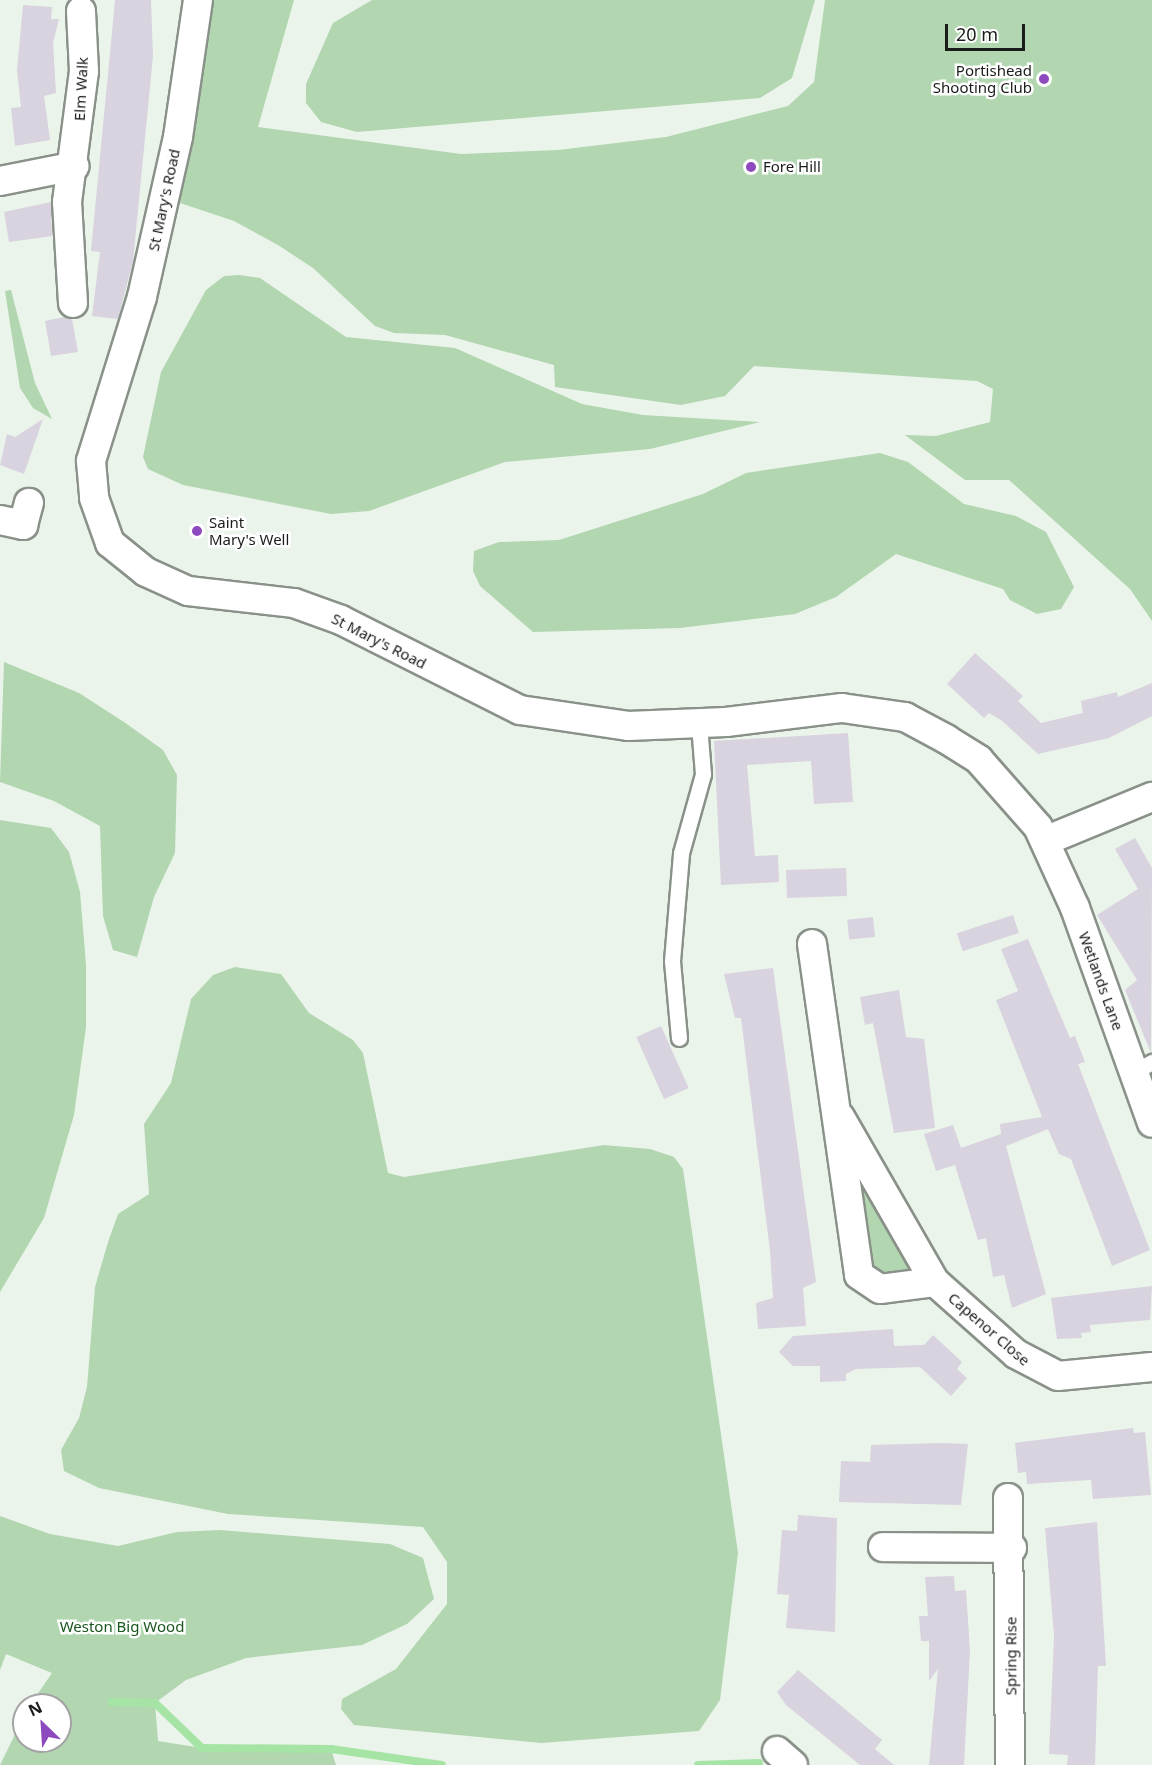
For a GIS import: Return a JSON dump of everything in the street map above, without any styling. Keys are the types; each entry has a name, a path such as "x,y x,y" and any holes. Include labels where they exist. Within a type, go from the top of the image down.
{"street":[{"name":"St Mary's Road","path":"198,0 163,209 142,297 91,461 94,498 110,543 146,572 188,591 294,603 341,620 520,710 569,721 692,724 842,708 905,717 980,760 1028,812 1045,841"},
{"name":"Elm Walk","path":"73,303 67,202 75,166 84,71 81,11"},
{"path":"0,181 75,166"},
{"path":"0,520 23,525 29,502"},
{"path":"1045,841 1152,798"},
{"name":"Wetlands Lane","path":"1045,841 1143,1067 1152,1123"},
{"name":"Capenor Close","path":"812,944 840,1117 860,1278 880,1289 935,1282"},
{"name":"Capenor Close","path":"840,1117 935,1282 1042,1372 1070,1376 1152,1367"},
{"name":"Spring Rise","path":"1008,1498 1012,1548 1010,1765"},
{"path":"883,1546 1012,1548"}],"lane":[{"path":"679,1038 672,961 681,853 702,774 692,724"}],"green space":[{"path":"198,0 294,0 258,127 461,154 558,150 666,137 788,106 814,82 825,0 1152,0 1152,621 1130,589 1009,480 965,480 905,435 936,436 990,422 993,389 977,381 754,366 725,396 681,405 555,387 554,365 445,335 394,333 375,326 313,268 278,245 234,221 165,198"},
{"path":"372,0 815,0 792,78 760,98 357,132 321,122 306,103 306,84 333,23"},
{"path":"240,275 260,278 346,337 455,348 582,404 643,415 760,422 650,449 505,462 369,511 331,514 183,485 148,469 143,457 161,372 206,290 224,276"},
{"path":"11,290 35,383 52,419 33,408 20,388 5,291"},
{"path":"880,453 908,462 964,504 1016,516 1046,532 1074,587 1061,609 1037,614 1010,600 1003,589 896,554 836,597 795,614 680,628 533,632 480,586 473,571 474,551 499,542 559,540 703,494 746,473"},
{"path":"4,662 79,693 124,722 163,750 177,775 175,853 154,897 137,957 113,950 103,916 100,826 54,801 0,782"},
{"path":"0,820 51,828 69,852 80,892 86,965 86,1027 74,1115 44,1218 0,1292"},
{"path":"235,967 281,974 309,1013 353,1040 363,1053 388,1173 404,1177 604,1145 650,1149 674,1157 683,1169 738,1553 720,1700 699,1731 541,1743 354,1725 341,1709 342,1699 396,1669 447,1604 447,1562 423,1527 228,1514 99,1488 64,1471 61,1450 79,1418 87,1387 95,1287 108,1242 118,1214 149,1194 144,1124 171,1083 191,999 213,975"},
{"path":"859,1182 912,1262 913,1272 871,1277"},
{"name":"Weston Big Wood","path":"0,1516 50,1534 118,1546 177,1532 220,1530 390,1544 423,1558 434,1599 407,1624 362,1645 246,1658 186,1680 155,1703 158,1741 202,1748 331,1749 336,1765 0,1765 12,1740 12,1753 72,1753 72,1693 38,1693 52,1673 6,1654 0,1670"}],"building":[{"path":"115,0 151,0 153,56 133,261 118,319 92,316 100,252 91,251"},
{"path":"23,5 52,7 51,19 59,19 53,43 56,93 44,96 50,140 15,146 11,108 21,107 17,70"},
{"path":"51,202 52,236 9,242 4,212"},
{"path":"64,317 72,319 78,352 51,356 45,321"},
{"path":"43,419 24,474 0,465 7,434 15,437"},
{"path":"975,653 1023,696 1018,701 1041,723 1083,713 1081,701 1117,692 1118,697 1152,683 1152,716 1109,738 1038,754 1001,720 989,713 984,718 947,684"},
{"path":"848,733 853,802 814,804 811,761 747,765 755,856 778,855 779,882 721,885 714,741"},
{"path":"1135,838 1152,868 1151,1053 1125,990 1137,980 1097,915 1138,889 1115,849"},
{"path":"846,868 847,896 787,898 786,870"},
{"path":"1013,915 1019,933 963,951 957,933"},
{"path":"873,917 875,937 849,940 847,920"},
{"path":"1028,939 1070,1038 1075,1036 1085,1062 1078,1064 1150,1250 1112,1266 1071,1159 1059,1154 1048,1129 1006,1146 1046,1294 1012,1308 1004,1275 993,1277 986,1238 978,1240 955,1165 936,1171 924,1134 953,1125 961,1148 1001,1134 1000,1124 1042,1117 996,1000 1018,991 1001,949"},
{"path":"773,968 816,1282 803,1288 806,1326 758,1329 756,1303 773,1298 770,1251 741,1018 735,1018 724,974"},
{"path":"899,990 906,1037 924,1039 935,1128 894,1133 873,1023 865,1025 860,997"},
{"path":"661,1026 689,1088 664,1099 636,1037"},
{"path":"1152,1286 1150,1320 1090,1325 1091,1332 1081,1333 1082,1338 1057,1339 1051,1298"},
{"path":"893,1329 894,1346 924,1345 933,1335 962,1362 957,1369 967,1378 951,1396 920,1367 856,1369 846,1374 846,1381 820,1382 820,1366 793,1366 779,1352 793,1336"},
{"path":"1133,1428 1134,1433 1145,1432 1151,1495 1093,1499 1091,1480 1027,1484 1026,1472 1018,1473 1015,1443"},
{"path":"968,1444 961,1505 839,1502 841,1461 870,1462 871,1445"},
{"path":"798,1515 837,1518 835,1632 786,1628 789,1595 777,1594 782,1530 797,1531"},
{"path":"1097,1522 1106,1666 1098,1666 1095,1765 1067,1765 1068,1755 1049,1754 1054,1636 1045,1528"},
{"path":"954,1576 955,1591 966,1590 970,1651 964,1765 929,1765 938,1669 929,1681 929,1641 921,1641 919,1616 928,1616 925,1577"},
{"path":"798,1670 882,1740 875,1749 894,1765 860,1765 786,1705 777,1692"}],"waterway":[{"path":"112,1702 155,1703 202,1748 331,1749 442,1765"},
{"path":"698,1765 759,1763"}],"place":[{"name":"Portishead Shooting Club","path":"1044,79"},
{"name":"Fore Hill","path":"751,167"},
{"name":"Saint Mary's Well","path":"197,531"}]}
